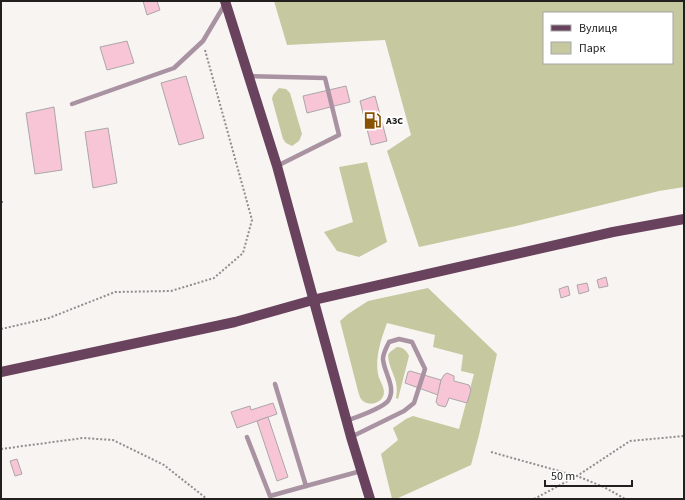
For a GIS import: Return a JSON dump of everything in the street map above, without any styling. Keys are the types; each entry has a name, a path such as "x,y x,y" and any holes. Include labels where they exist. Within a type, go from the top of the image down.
{"main road":[{"path":"225,3 247,76 277,166 346,421 370,499"},
{"path":"1,372 235,322 313,300 613,232 684,219"}],"lane":[{"path":"72,104 174,68 203,41 225,3"},
{"path":"247,76 325,78 339,135 277,166"},
{"path":"346,421 375,410 388,401 392,390 383,359 385,351 389,342 399,338 412,342 425,369 414,403 404,411 351,437"},
{"path":"275,384 306,486"},
{"path":"247,437 270,496 361,471"}],"path":[{"path":"1,329 49,318 115,292 171,291 214,278 243,253 252,220 203,41"},
{"path":"534,499 577,476 630,441 684,436"},
{"path":"1,449 83,438 113,440 164,465 207,499"},
{"path":"491,452 577,476 604,487 625,499"}],"green space":[{"path":"274,1 684,1 684,187 659,191 516,226 419,247 387,151 411,135 385,40 287,45"},
{"path":"279,88 286,89 290,93 302,134 299,141 292,146 286,143 283,139 272,99 273,95"},
{"path":"367,162 387,242 359,257 337,251 324,232 353,222 339,167"},
{"path":"428,288 497,354 471,465 396,499 392,499 381,454 398,440 393,428 413,416 459,429 474,374 461,371 463,355 433,347 435,335 387,323 377,361 378,374 384,390 383,396 379,401 370,404 366,403 360,398 359,395 340,321 368,301"},
{"path":"397,347 407,352 409,356 398,399 396,398 397,386 388,355"}],"building":[{"path":"143,1 157,1 160,10 147,15"},
{"path":"127,41 134,63 107,70 100,47"},
{"path":"186,76 204,138 179,145 161,83"},
{"path":"346,86 350,102 307,113 303,96"},
{"name":"АЗС","path":"375,96 387,141 371,145 360,101"},
{"path":"54,107 62,170 35,174 26,113"},
{"path":"108,128 117,183 93,188 85,132"},
{"path":"606,277 608,286 599,288 597,280"},
{"path":"587,283 589,291 579,294 577,285"},
{"path":"568,286 570,295 561,298 559,289"},
{"path":"410,371 441,380 438,395 405,383 408,372"},
{"path":"447,373 454,376 454,381 469,385 471,390 467,403 449,398 445,407 438,405 436,402 441,380"},
{"path":"273,403 277,414 237,428 231,412 250,406 251,410"},
{"path":"268,417 288,477 277,481 257,421"},
{"path":"17,459 22,474 15,476 10,461"}],"place":[{"name":"АЗС","path":"373,121"}]}
